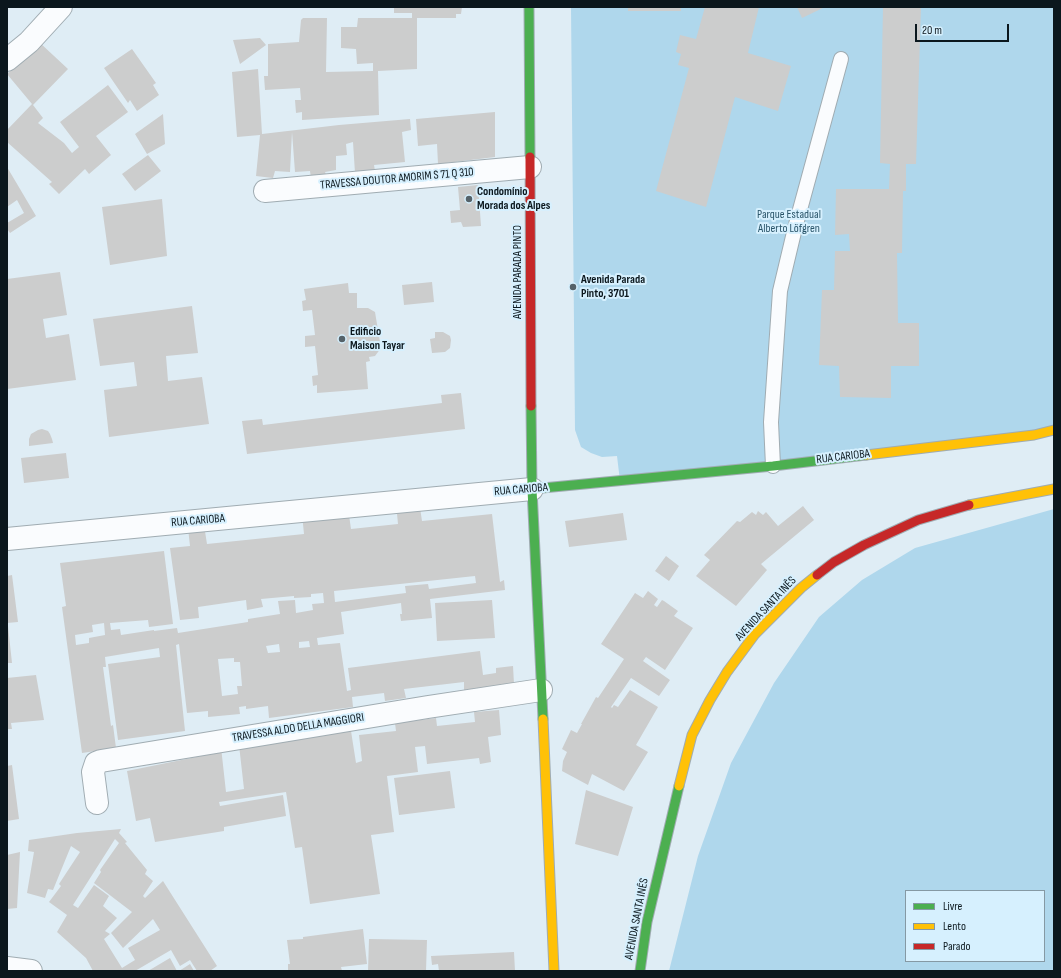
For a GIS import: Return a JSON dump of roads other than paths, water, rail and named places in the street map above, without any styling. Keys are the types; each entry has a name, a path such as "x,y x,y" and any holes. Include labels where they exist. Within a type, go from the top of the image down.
{"main road":[{"name":"AVENIDA PARADA PINTO","path":"529,7 532,489"},
{"name":"RUA CARIOBA","path":"532,489 773,466 1034,435 1054,430"},
{"name":"RUA CARIOBA","path":"1034,435 1054,438"},
{"path":"532,489 554,971"},
{"name":"AVENIDA SANTA INÊS","path":"640,971 647,922 684,759 692,735 710,700 727,672 755,634 801,588 834,562 864,544 918,520 966,506 1054,489"}],"street":[{"path":"7,60 29,42 61,7"},
{"name":"TRAVESSA DOUTOR AMORIM S 71 Q 310","path":"265,191 530,167"},
{"name":"RUA CARIOBA","path":"7,539 532,489"},
{"name":"TRAVESSA ALDO DELLA MAGGIORI","path":"97,803 93,772 96,763 102,761 428,707 541,690"},
{"path":"7,968 31,971"}],"lane":[{"path":"773,466 771,422 780,291 795,228 841,59"}],"place":[{"name":"Condomínio Morada dos Alpes","path":"469,199"},
{"name":"Avenida Parada Pinto, 3701","path":"573,287"},
{"name":"Edificio Maison Tayar","path":"342,339"}],"park label":[{"name":"Parque Estadual Alberto Löfgren","path":"789,222"}]}
